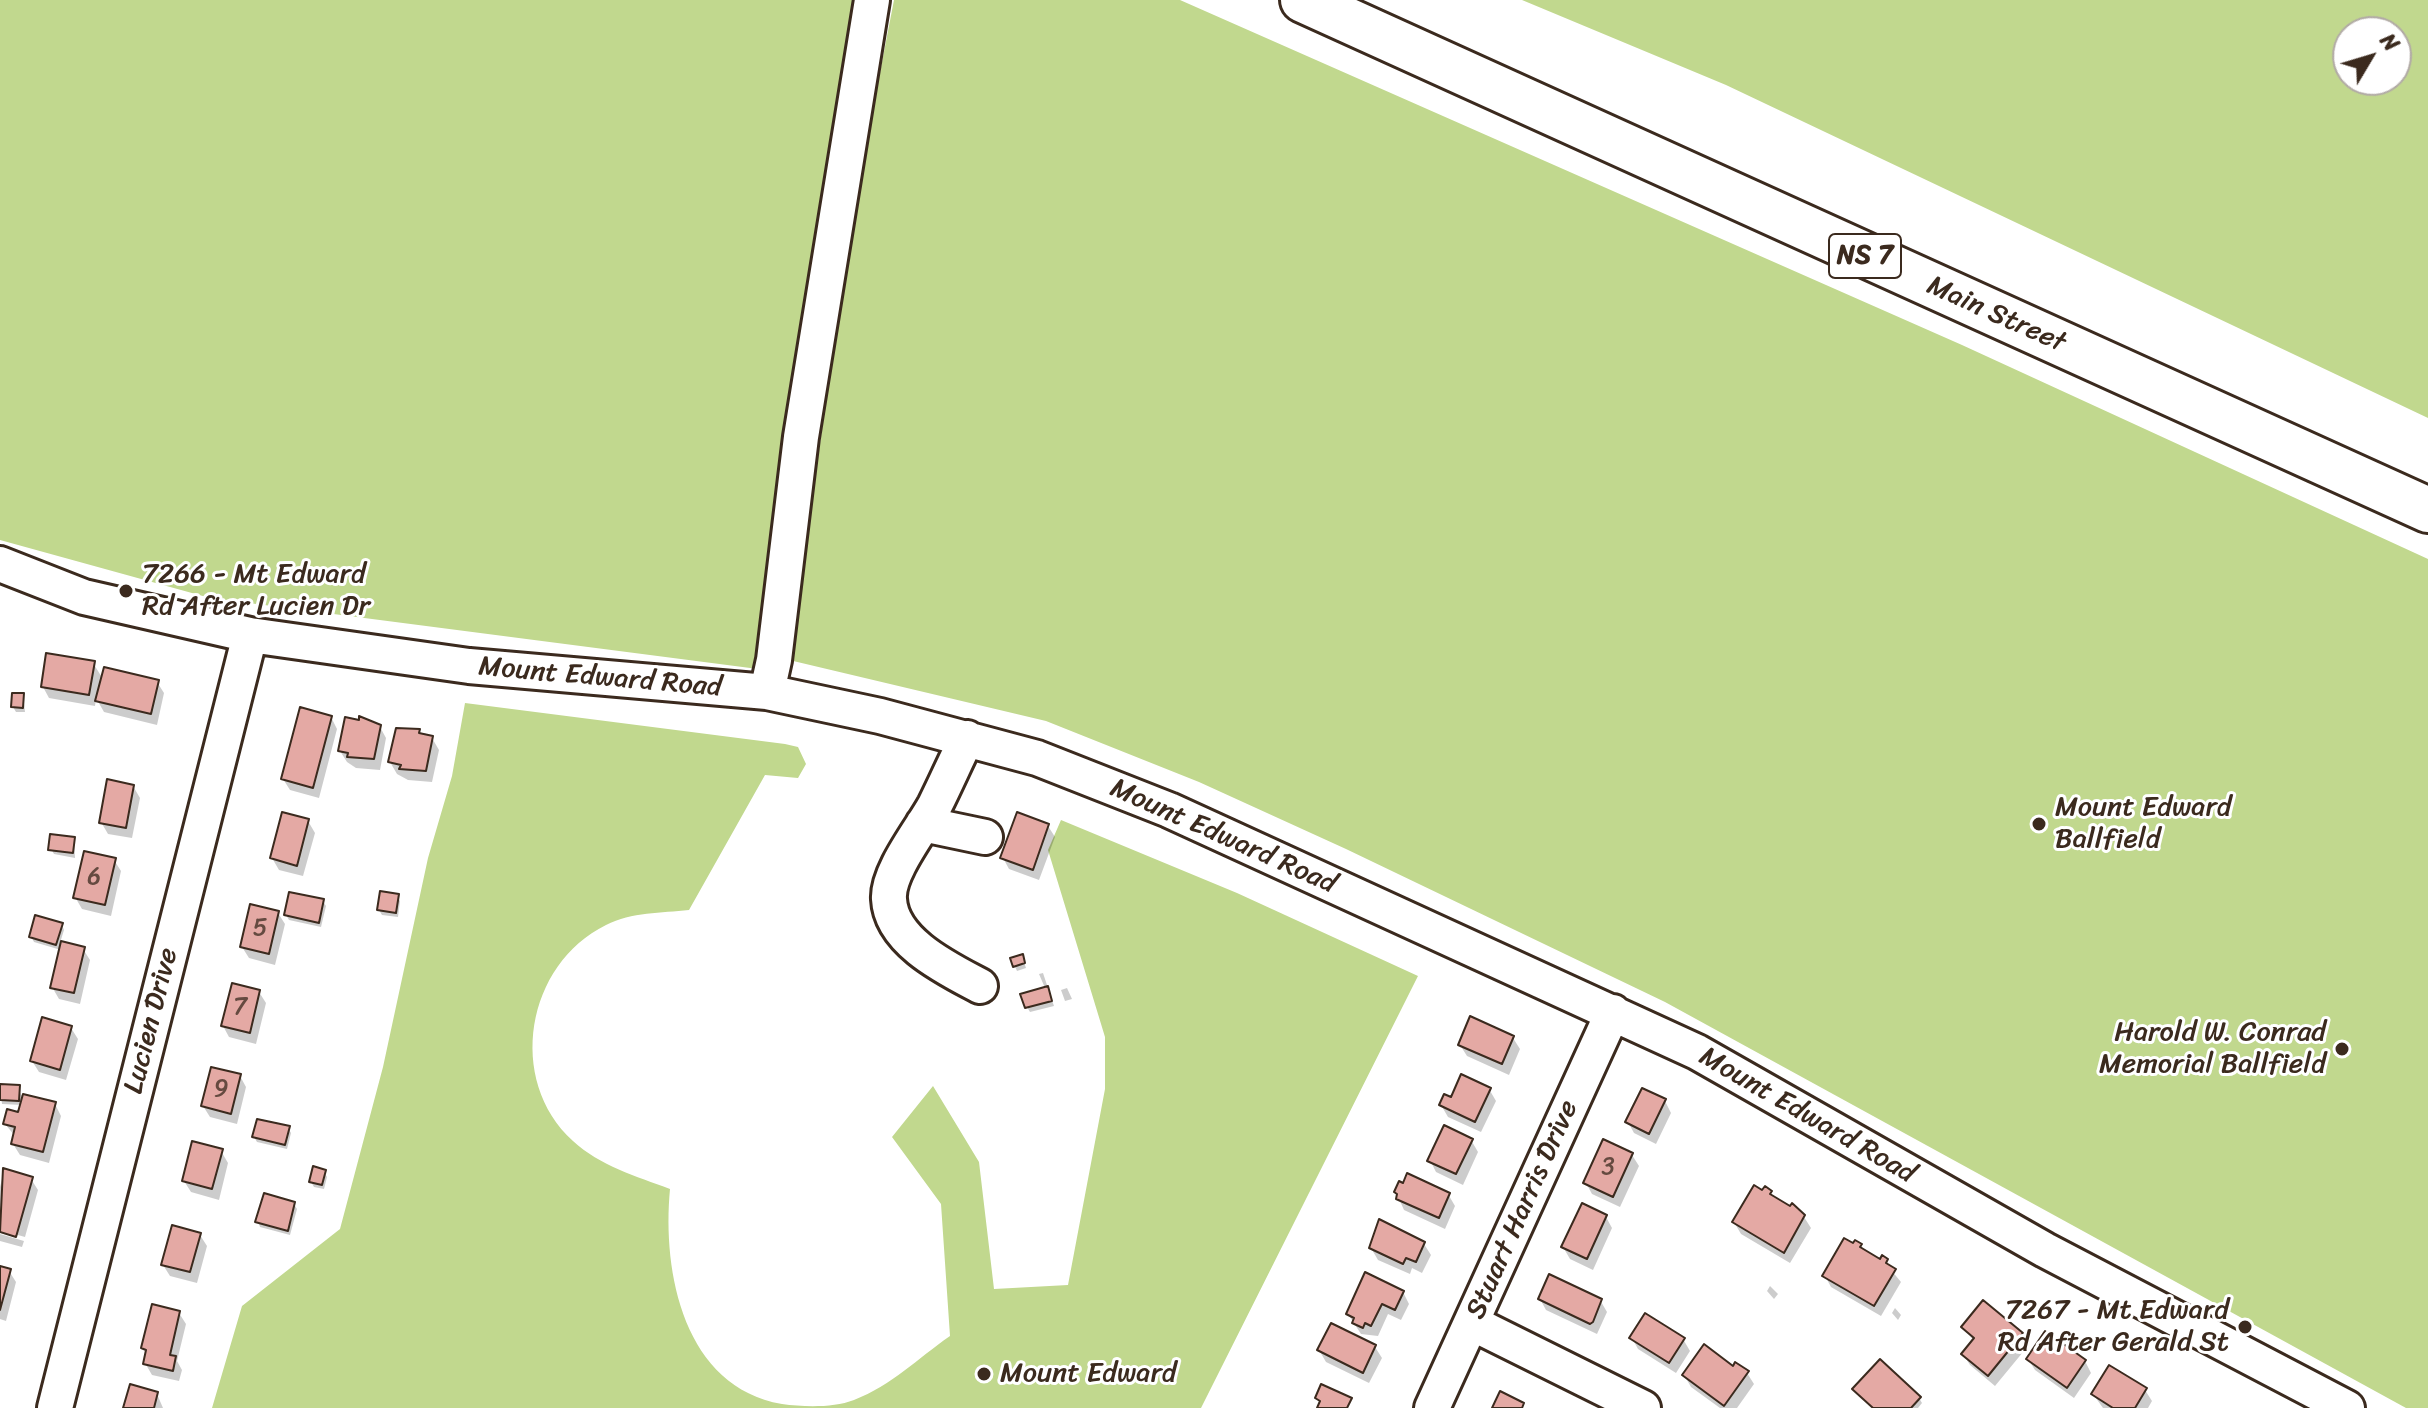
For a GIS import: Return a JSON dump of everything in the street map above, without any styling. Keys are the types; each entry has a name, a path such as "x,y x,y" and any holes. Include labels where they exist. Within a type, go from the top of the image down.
{"main road":[{"name":"Main Street","path":"1303,0 2428,510"}],"street":[{"path":"767,692 774,660 801,437 872,0"},
{"name":"Mount Edward Road","path":"0,564 84,597 250,635 469,666 767,692 967,738 1037,758 1169,810 1697,1052 2045,1250 2337,1406"},
{"name":"Lucien Drive","path":"55,1408 250,635"},
{"path":"967,738 900,864 888,898 894,919 937,963 980,986"},
{"path":"923,824 985,837"},
{"name":"Stuart Harris Drive","path":"1432,1408 1613,1012"},
{"path":"1472,1323 1643,1408"}],"green space":[{"path":"0,0 857,0 758,669 210,598 0,540"},
{"path":"894,0 1180,0 1962,345 2428,559 2428,1408 2406,1408 1665,1002 1346,849 1199,782 1046,721 789,660 853,212"},
{"path":"1522,0 2428,0 2428,418 1726,85"},
{"path":"465,703 785,744 798,747 806,764 798,778 765,775 689,910 626,918 606,925 579,943 558,967 543,994 534,1025 533,1056 539,1087 552,1116 584,1150 631,1175 670,1189 670,1256 676,1289 686,1322 701,1351 722,1375 749,1393 782,1404 818,1406 854,1400 892,1379 950,1336 941,1204 892,1137 933,1086 979,1162 994,1289 1068,1285 1105,1089 1105,1037 1048,850 1061,820 1237,893 1418,976 1201,1408 212,1408 242,1306 340,1229 383,1067 428,858 452,776"}],"building":[{"path":"46,653 95,661 89,695 41,687"},
{"path":"104,667 159,680 151,714 95,701"},
{"path":"12,693 24,693 23,708 11,707"},
{"path":"300,707 332,716 313,788 281,779"},
{"path":"359,716 381,725 374,759 347,757 348,753 338,751 345,717 359,720"},
{"path":"396,728 420,729 419,733 433,736 426,771 399,769 401,765 388,762"},
{"path":"107,779 134,785 126,828 99,823"},
{"path":"282,812 309,819 297,866 270,858"},
{"path":"1017,812 1049,824 1033,870 1000,858"},
{"path":"50,834 75,837 73,853 48,850"},
{"path":"84,851 116,858 105,905 73,898"},
{"path":"380,891 399,894 396,913 377,910"},
{"path":"289,892 324,899 319,923 284,915"},
{"path":"250,904 279,911 269,954 240,947"},
{"path":"35,915 63,923 56,945 29,937"},
{"path":"61,941 85,947 74,993 50,988"},
{"path":"1023,954 1025,963 1013,967 1010,958"},
{"path":"232,983 260,990 250,1033 221,1026"},
{"path":"1048,986 1052,1001 1025,1008 1020,994"},
{"path":"1470,1016 1514,1036 1502,1064 1458,1045"},
{"path":"42,1017 72,1026 60,1070 30,1061"},
{"path":"211,1067 241,1074 231,1114 201,1106"},
{"path":"1461,1074 1491,1088 1475,1122 1439,1105 1444,1094 1451,1097"},
{"path":"0,1084 20,1085 19,1101 0,1100"},
{"path":"1642,1088 1666,1099 1649,1134 1625,1122"},
{"path":"23,1094 56,1102 43,1152 11,1144 15,1127 3,1124 7,1109 18,1112"},
{"path":"257,1119 290,1126 285,1145 252,1137"},
{"path":"1444,1125 1473,1139 1456,1174 1427,1161"},
{"path":"1603,1139 1633,1153 1613,1197 1583,1183"},
{"path":"192,1141 223,1149 212,1189 182,1181"},
{"path":"313,1166 326,1170 322,1185 309,1182"},
{"path":"3,1168 33,1177 16,1237 0,1232"},
{"path":"1407,1173 1450,1193 1439,1218 1396,1199 1394,1192"},
{"path":"1754,1185 1762,1190 1765,1186 1772,1191 1770,1194 1790,1206 1792,1203 1805,1215 1784,1253 1732,1222"},
{"path":"264,1193 295,1202 288,1231 255,1222"},
{"path":"1582,1203 1607,1215 1587,1259 1561,1247"},
{"path":"1379,1219 1425,1242 1416,1262 1406,1258 1403,1264 1369,1248"},
{"path":"172,1225 201,1233 190,1272 161,1265"},
{"path":"1844,1238 1862,1244 1860,1247 1880,1259 1882,1255 1888,1259 1886,1263 1896,1269 1874,1306 1822,1276"},
{"path":"0,1266 11,1269 0,1310"},
{"path":"1365,1272 1404,1291 1395,1310 1382,1304 1371,1326 1365,1323 1363,1328 1352,1323 1354,1318 1346,1314"},
{"path":"1549,1274 1602,1299 1593,1322 1590,1324 1538,1299"},
{"path":"1983,1300 2023,1333 1988,1376 1961,1354 1974,1338 1961,1327"},
{"path":"152,1304 180,1311 170,1355 176,1356 173,1371 143,1364 146,1350 141,1348"},
{"path":"1645,1313 1685,1338 1669,1363 1629,1338"},
{"path":"1331,1323 1376,1345 1363,1373 1317,1350"},
{"path":"2045,1331 2086,1360 2067,1388 2026,1359"},
{"path":"1704,1344 1733,1366 1735,1362 1749,1371 1724,1406 1682,1375"},
{"path":"1880,1359 1921,1397 1911,1408 1873,1408 1852,1389"},
{"path":"2109,1365 2147,1388 2135,1408 2113,1408 2091,1394"},
{"path":"130,1384 158,1392 154,1408 123,1408"},
{"path":"1321,1384 1352,1398 1347,1408 1317,1408 1320,1401 1315,1398"},
{"path":"1500,1391 1524,1403 1522,1408 1492,1408"}],"place":[{"name":"7266 - Mt Edward Rd After Lucien Dr","path":"126,591"},
{"name":"Mount Edward Ballfield","path":"2039,824"},
{"name":"Harold W. Conrad Memorial Ballfield","path":"2342,1049"},
{"name":"7267 - Mt Edward Rd After Gerald St","path":"2245,1327"},
{"name":"Mount Edward","path":"984,1374"}]}
